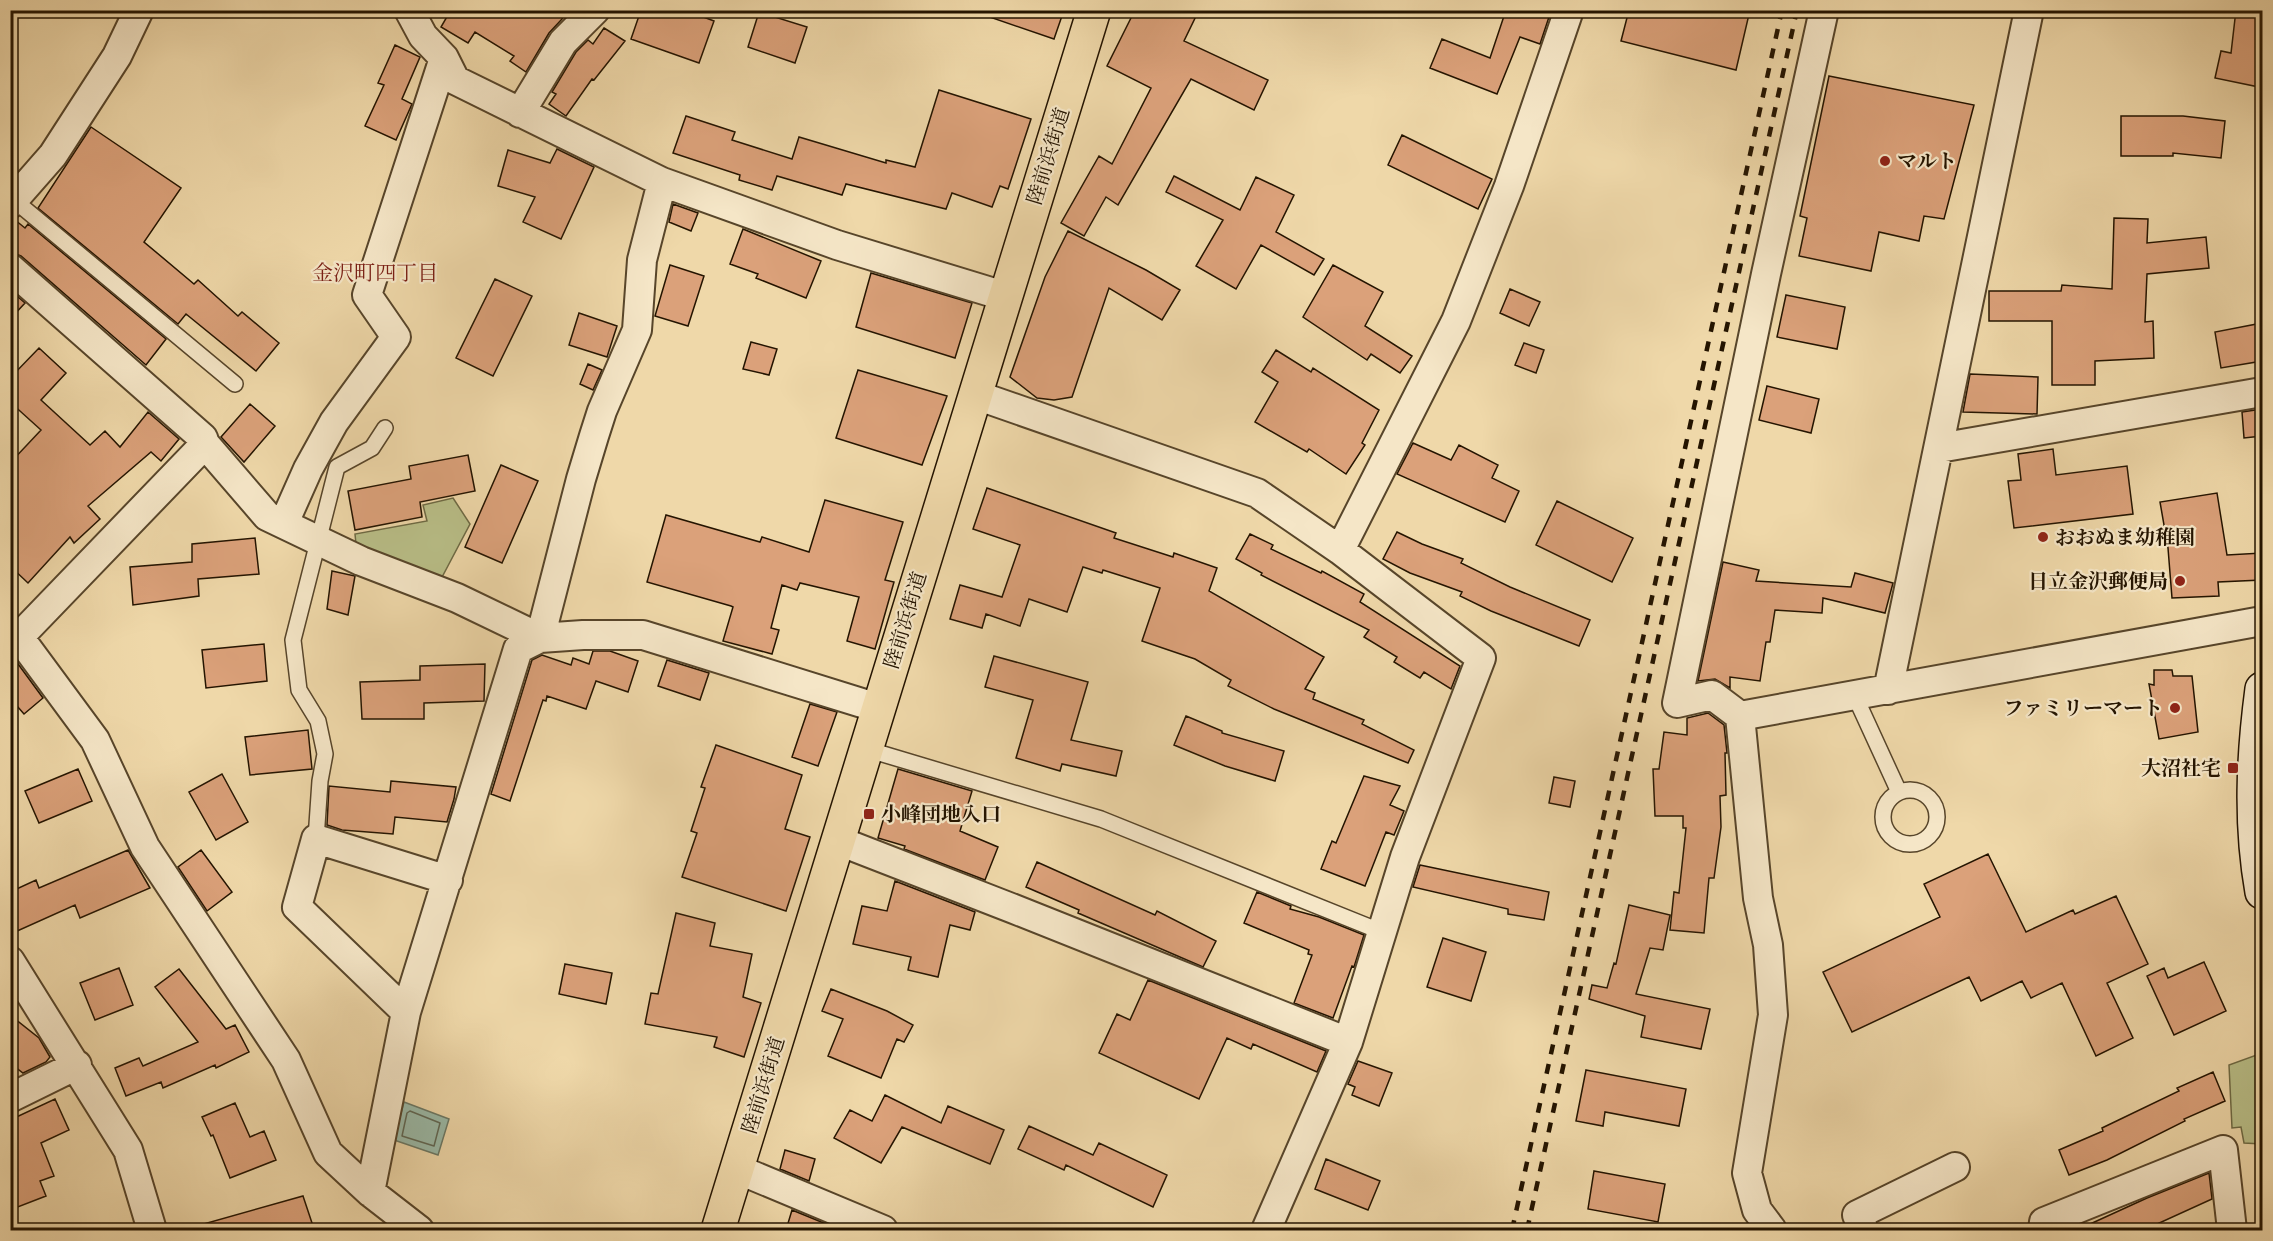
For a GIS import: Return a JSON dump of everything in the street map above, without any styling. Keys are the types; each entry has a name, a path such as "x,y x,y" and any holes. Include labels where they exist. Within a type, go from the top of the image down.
{"highway":[{"name":"陸前浜街道","path":"718,1230 1094,10"}],"street":[{"path":"12,202 53,155 117,56 139,10"},
{"path":"409,10 423,36 444,58 455,80 662,182 837,245 1004,296"},
{"path":"520,112 563,42 595,10"},
{"path":"1340,550 1456,321 1509,186 1569,10"},
{"path":"1772,1230 1757,1210 1747,1173 1773,1015 1768,945 1758,898 1740,716 1712,695 1677,703 1766,274 1824,10"},
{"path":"1888,690 2029,10"},
{"path":"284,523 308,469 334,422 396,337 367,295 444,58"},
{"path":"540,638 594,436 602,411 637,330 642,260 662,182"},
{"path":"10,268 203,438 205,444 267,516 362,561 457,598 540,638"},
{"path":"1940,448 2262,392"},
{"path":"976,395 1257,494 1340,550 1481,658 1405,857 1348,1042 1266,1230"},
{"path":"205,444 15,633 95,740 146,847 286,1060 328,1153 406,1227"},
{"path":"1740,716 2262,621"},
{"path":"370,1192 406,1012 518,649 540,638 643,634 878,708"},
{"path":"2262,689 2256,739 2254,814 2262,892"},
{"path":"406,1012 297,907 316,839 448,880"},
{"path":"838,842 1014,909 1348,1042"},
{"path":"10,962 77,1065 128,1150 152,1230"},
{"path":"10,1098 77,1065"},
{"path":"2043,1230 2044,1222 2223,1150 2232,1230"},
{"path":"1864,1230 1857,1215 1955,1167"},
{"path":"737,1169 883,1230"}],"lane":[{"path":"12,202 235,384"},
{"path":"316,839 320,781 325,754 318,721 299,690 293,640 337,467 372,448 385,428"},
{"path":"1854,694 1899,792"},
{"path":"866,749 1101,819 1382,932"}],"green space":[{"path":"453,498 470,524 441,579 356,544 355,534 427,521 423,505"},
{"path":"2262,1053 2262,1144 2244,1143 2241,1127 2232,1128 2229,1065"}],"water":[{"path":"404,1102 449,1119 438,1155 394,1140"}],"building":[{"path":"441,10 567,10 549,33 526,72 510,61 514,56 475,32 468,43 441,27 448,15"},
{"path":"641,10 685,10 714,21 699,63 631,39"},
{"path":"981,10 1064,10 1054,39 981,14"},
{"path":"1135,10 1199,10 1184,41 1268,80 1254,110 1191,79 1118,205 1106,197 1084,236 1061,223 1099,156 1112,164 1151,88 1107,66"},
{"path":"1506,10 1540,10 1550,14 1540,44 1520,37 1497,94 1430,68 1442,39 1490,58"},
{"path":"1629,10 1750,10 1736,70 1621,41"},
{"path":"2236,10 2262,10 2262,69 2259,87 2215,78 2221,51 2231,53"},
{"path":"759,12 807,27 795,63 748,47"},
{"path":"604,28 625,41 594,80 592,79 566,116 549,104 556,94 552,92 576,52 588,40 593,44"},
{"path":"395,45 420,57 402,99 412,104 396,140 365,126 384,85 378,83"},
{"name":"マルト","path":"1829,76 1974,105 1944,219 1924,216 1919,241 1879,232 1871,271 1799,256 1807,218 1800,216"},
{"path":"939,90 1031,119 1008,189 1000,186 992,207 952,193 946,209 846,184 842,195 777,176 772,190 739,180 740,175 673,153 686,116 735,132 732,140 792,159 799,137 886,163 886,160 915,167"},
{"path":"2121,116 2183,116 2225,121 2221,158 2173,153 2173,156 2121,156"},
{"path":"91,127 181,188 144,242 194,284 198,280 238,316 242,312 279,343 256,371 186,314 178,324 38,208"},
{"path":"1402,135 1492,179 1478,209 1388,165"},
{"path":"557,149 594,167 561,239 523,222 535,197 498,186 508,150 550,163"},
{"path":"1174,176 1240,210 1256,177 1294,195 1276,232 1324,259 1314,275 1261,245 1236,289 1196,266 1223,220 1166,192"},
{"path":"673,204 698,213 691,231 669,222"},
{"path":"2114,218 2148,219 2147,243 2206,237 2209,268 2147,274 2145,322 2153,321 2154,358 2095,361 2095,385 2052,385 2052,321 1989,321 1989,291 2061,291 2062,285 2112,289"},
{"path":"10,220 15,220 25,228 28,224 166,339 146,365 21,256 10,252"},
{"path":"743,229 821,261 806,298 756,278 758,274 730,264"},
{"path":"1068,231 1146,270 1180,290 1162,320 1109,288 1072,397 1054,400 1037,398 1010,377 1045,277"},
{"path":"670,265 704,276 688,326 655,316"},
{"path":"1333,265 1383,292 1365,326 1412,356 1400,373 1371,354 1367,360 1303,317"},
{"path":"871,273 972,303 955,358 856,327"},
{"path":"495,279 532,296 493,376 456,358"},
{"path":"1510,289 1540,302 1529,326 1500,313"},
{"path":"10,290 25,303 10,319"},
{"path":"1786,295 1845,307 1837,349 1777,337"},
{"path":"579,313 617,326 607,357 569,345"},
{"path":"2262,323 2262,361 2221,368 2215,332"},
{"path":"751,342 777,349 769,375 743,369"},
{"path":"1524,343 1544,350 1536,373 1515,365"},
{"path":"39,348 66,373 41,400 90,445 105,431 120,447 148,412 179,439 161,461 151,452 88,506 100,519 74,543 70,537 28,583 10,566 10,463 41,430 10,402 10,378"},
{"path":"1276,350 1311,372 1313,368 1379,410 1362,443 1365,445 1346,474 1309,449 1307,452 1255,422 1278,382 1262,372"},
{"path":"588,364 602,370 593,390 580,384"},
{"path":"858,370 947,396 922,465 836,438"},
{"path":"1970,374 2038,377 2037,414 1963,412"},
{"path":"1767,386 1819,399 1811,433 1759,420"},
{"path":"250,404 275,426 244,462 221,437"},
{"path":"2262,409 2262,436 2244,438 2242,412"},
{"path":"1413,443 1451,460 1459,445 1498,465 1492,478 1519,491 1505,522 1397,474"},
{"path":"2053,449 2056,475 2127,466 2133,514 2014,528 2008,481 2021,480 2018,454"},
{"path":"468,455 475,491 420,502 422,517 355,530 348,491 411,479 409,466"},
{"path":"501,465 538,481 502,563 465,547"},
{"path":"987,488 1116,533 1114,538 1173,557 1174,553 1217,568 1209,591 1324,657 1305,689 1315,693 1313,699 1364,720 1362,724 1414,750 1408,763 1274,709 1228,686 1231,680 1195,659 1142,641 1160,588 1103,570 1102,573 1083,567 1067,612 1029,599 1020,626 986,614 982,628 950,619 960,585 1002,597 1020,545 973,529"},
{"path":"2217,493 2227,555 2262,553 2262,580 2218,582 2219,596 2172,598 2168,548 2160,502"},
{"path":"825,500 903,522 885,580 894,582 875,649 847,641 859,597 800,583 797,590 782,585 771,628 779,630 772,654 723,641 733,607 647,582 666,515 760,542 762,537 809,552"},
{"path":"1557,501 1633,538 1612,582 1536,545"},
{"path":"1397,532 1463,559 1461,563 1510,587 1590,620 1579,646 1491,611 1460,596 1462,592 1410,573 1383,559"},
{"path":"1250,534 1273,545 1271,549 1321,573 1322,571 1364,594 1360,602 1460,666 1451,689 1424,672 1420,678 1394,662 1397,657 1364,637 1369,630 1261,575 1262,573 1236,559"},
{"path":"255,538 259,574 198,579 199,596 133,605 130,567 192,562 192,544"},
{"path":"1723,562 1759,570 1756,581 1851,587 1855,573 1893,583 1885,613 1823,598 1822,613 1775,610 1770,642 1766,642 1760,681 1730,677 1730,688 1715,679 1698,681"},
{"path":"332,571 355,576 348,615 327,609"},
{"path":"264,644 267,681 206,688 202,650"},
{"path":"593,651 610,651 638,661 628,692 596,681 586,709 547,696 546,701 543,700 510,801 491,794 532,660 542,655 571,665 573,658 589,664"},
{"path":"10,653 43,698 24,714 10,698"},
{"path":"994,656 1088,682 1071,740 1122,751 1116,776 1062,764 1060,771 1016,758 1033,700 985,687"},
{"path":"667,660 709,673 700,700 658,686"},
{"path":"485,664 484,701 424,703 424,719 362,719 360,682 420,680 420,666"},
{"name":"ファミリーマート","path":"2154,670 2172,670 2173,676 2192,676 2198,732 2159,739 2149,684 2154,685"},
{"path":"810,704 837,712 818,766 792,757"},
{"path":"1708,713 1724,725 1727,753 1725,753 1726,795 1720,796 1721,827 1714,878 1709,878 1704,933 1670,930 1674,892 1679,893 1686,828 1683,828 1683,816 1655,816 1653,769 1659,769 1664,732 1687,735 1687,718"},
{"path":"1186,716 1222,731 1222,733 1284,751 1275,781 1225,766 1174,745"},
{"path":"308,730 312,769 250,775 245,737"},
{"path":"716,745 802,775 785,829 810,837 786,911 682,877 697,833 691,831 705,788 701,787"},
{"path":"78,769 92,801 39,823 25,791"},
{"path":"898,769 972,791 960,831 998,847 985,880 904,849 905,846 878,838"},
{"path":"222,774 248,822 216,840 189,792"},
{"path":"1364,776 1400,786 1390,805 1404,811 1394,835 1386,832 1365,886 1321,869 1332,841 1336,843"},
{"path":"1554,777 1575,781 1570,807 1549,803"},
{"path":"391,781 456,787 447,822 395,817 393,834 342,830 327,825 329,786 390,792"},
{"path":"128,850 150,888 80,918 75,905 15,932 10,921 10,892 36,880 39,888"},
{"path":"201,850 232,892 207,911 178,867"},
{"path":"1988,854 2026,932 2073,910 2075,914 2116,896 2148,964 2107,983 2133,1038 2096,1056 2062,983 2031,998 2022,981 1981,1001 1969,977 1852,1032 1823,972 1940,917 1924,884"},
{"path":"1037,862 1155,915 1157,911 1216,941 1203,967 1078,913 1079,910 1026,887"},
{"path":"1420,865 1549,892 1544,920 1508,914 1508,909 1413,887"},
{"path":"895,881 975,912 970,930 950,925 938,977 908,970 911,957 853,944 862,906 887,911"},
{"path":"1257,892 1291,906 1290,909 1319,917 1364,935 1354,967 1352,966 1333,1018 1294,1003 1312,955 1308,954 1309,950 1244,923"},
{"path":"1629,905 1670,915 1663,950 1650,948 1636,994 1710,1009 1701,1049 1641,1037 1645,1016 1589,999 1592,985 1607,988 1614,963 1616,964"},
{"path":"676,913 715,923 710,946 752,954 743,997 761,1003 744,1057 714,1047 717,1037 645,1024 651,993 658,994"},
{"path":"1443,938 1486,952 1471,1001 1427,987"},
{"path":"2204,962 2226,1011 2174,1035 2147,976 2164,968 2168,978"},
{"path":"565,964 612,973 606,1004 559,994"},
{"path":"119,968 133,1005 95,1020 80,983"},
{"path":"179,969 226,1029 235,1025 249,1052 216,1068 215,1065 163,1088 161,1082 126,1096 115,1068 139,1058 143,1066 198,1042 155,987"},
{"path":"1148,980 1326,1051 1317,1072 1253,1044 1251,1049 1227,1038 1199,1099 1099,1053 1117,1014 1130,1020"},
{"path":"831,989 887,1011 913,1025 904,1042 897,1039 881,1078 828,1056 843,1019 822,1011"},
{"path":"10,1015 39,1038 50,1057 46,1062 23,1073 10,1063"},
{"path":"1358,1061 1392,1073 1379,1106 1352,1095 1355,1087 1348,1084"},
{"path":"1586,1070 1686,1089 1679,1126 1605,1112 1603,1126 1576,1121"},
{"path":"2213,1072 2225,1101 2184,1119 2185,1121 2107,1160 2069,1175 2059,1150 2103,1131 2102,1128 2179,1091 2177,1088"},
{"path":"885,1095 941,1123 948,1106 1004,1130 990,1164 902,1127 881,1163 834,1138 850,1110 872,1121"},
{"path":"55,1099 69,1130 41,1143 54,1176 40,1181 46,1196 10,1210 10,1120"},
{"path":"235,1103 250,1137 264,1131 276,1160 230,1178 213,1135 211,1136 202,1117"},
{"path":"1029,1126 1093,1155 1099,1143 1167,1175 1153,1207 1066,1165 1064,1170 1018,1149"},
{"path":"785,1150 815,1159 809,1181 780,1169"},
{"path":"1326,1159 1380,1181 1368,1210 1315,1189"},
{"path":"1594,1171 1665,1184 1658,1222 1588,1209"},
{"path":"2209,1173 2212,1199 2144,1230 2077,1230 2147,1198"},
{"path":"303,1196 313,1226 298,1230 201,1230 200,1225"},
{"path":"792,1210 841,1230 786,1230"}],"railway":[{"path":"1512,1230 1782,10"},
{"path":"1527,1230 1797,10"}],"place":[{"name":"マルト","path":"1885,161"},
{"name":"おおぬま幼稚園","path":"2043,537"},
{"name":"日立金沢郵便局","path":"2180,581"},
{"name":"ファミリーマート","path":"2175,708"},
{"name":"大沼社宅","path":"2233,768"},
{"name":"小峰団地入口","path":"869,814"}],"district":[{"name":"金沢町四丁目","path":"375,272"}]}
